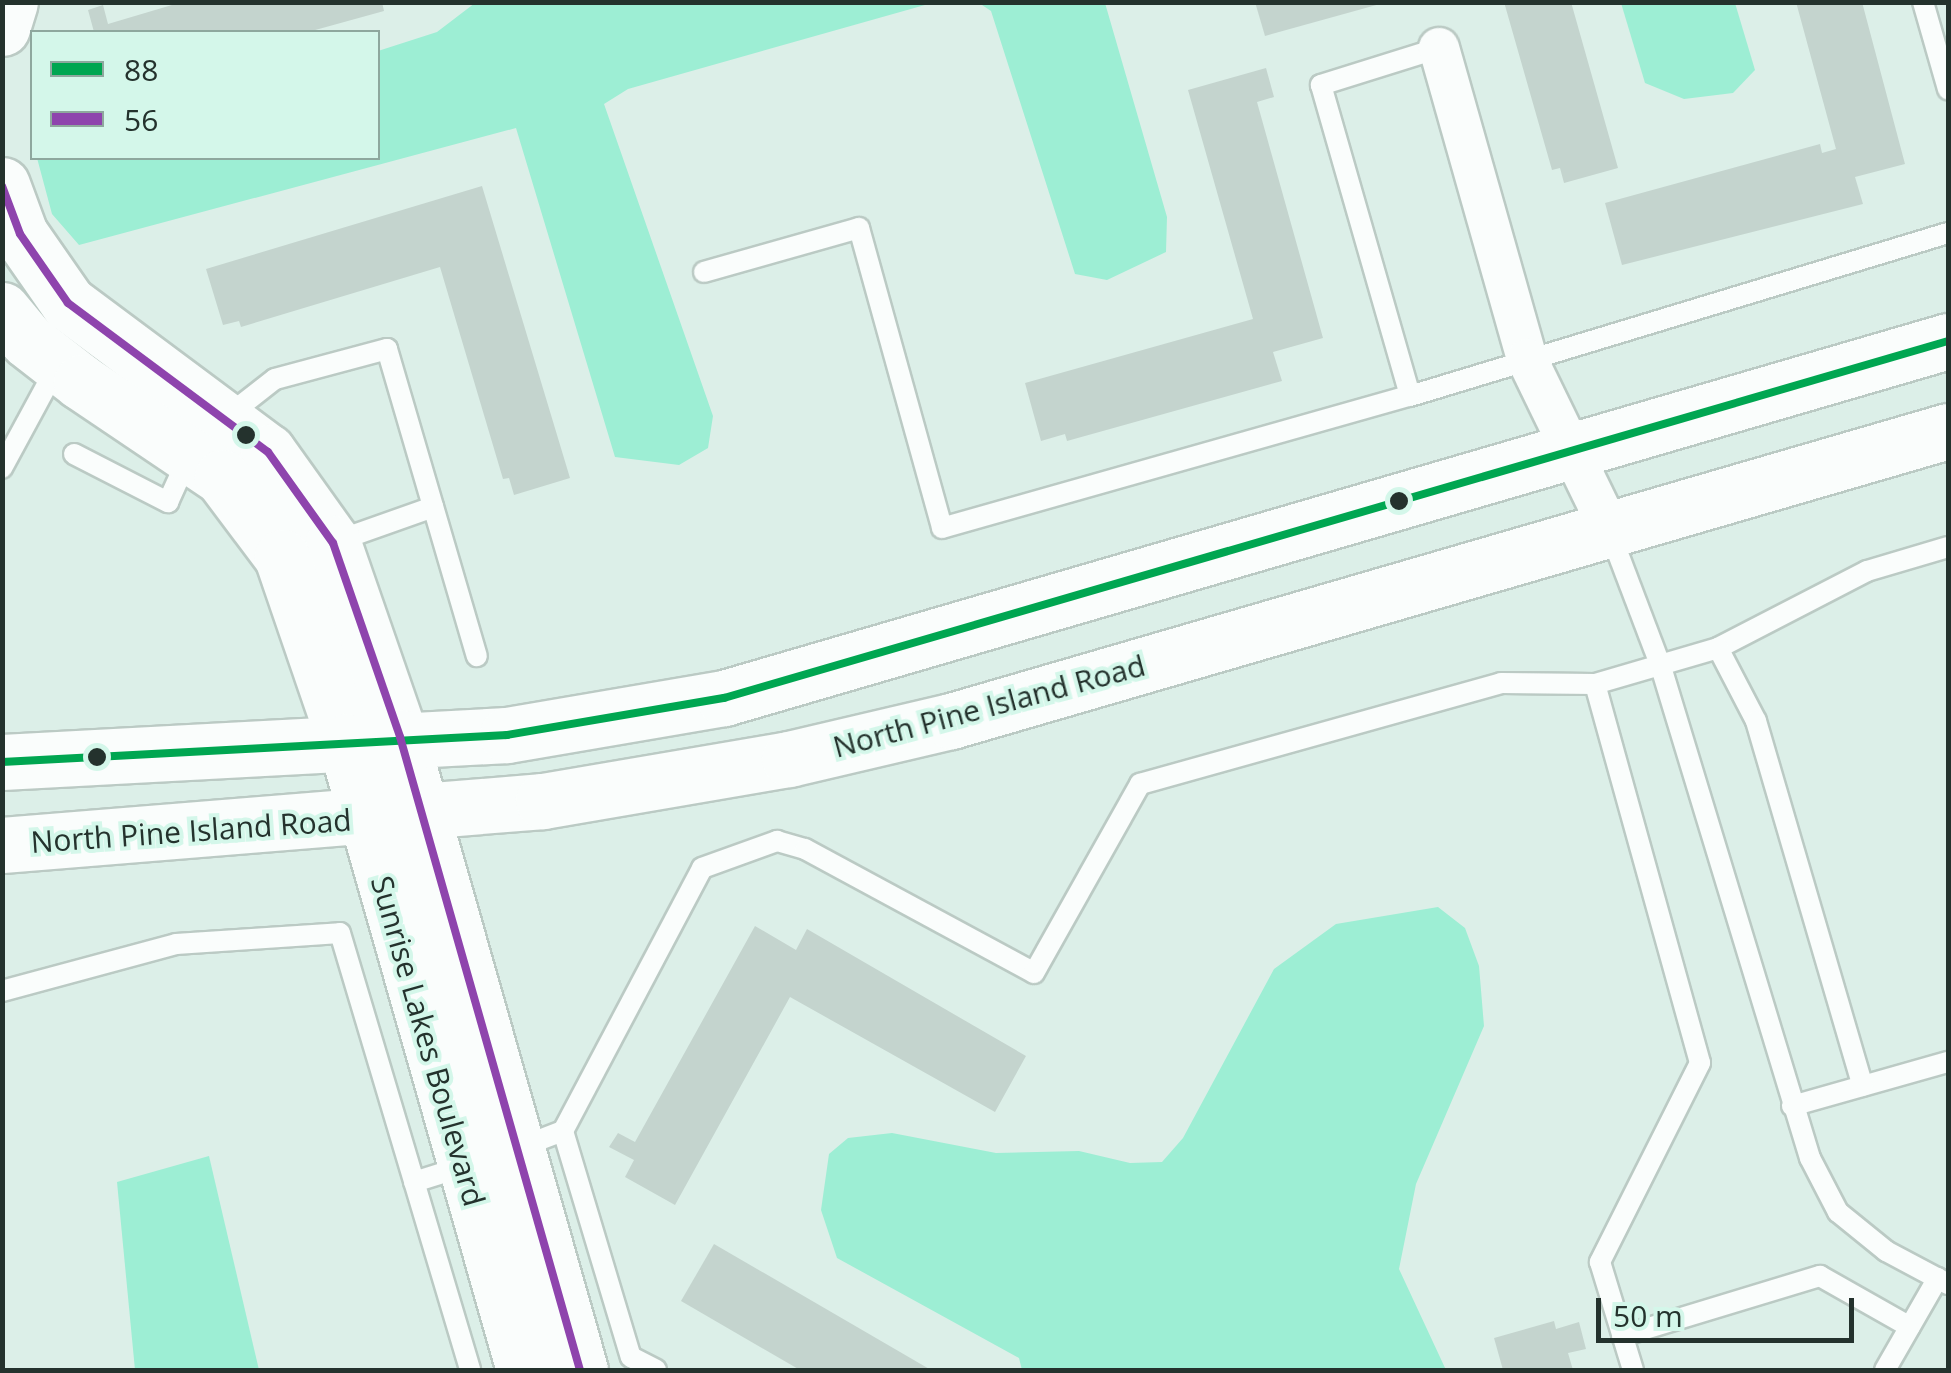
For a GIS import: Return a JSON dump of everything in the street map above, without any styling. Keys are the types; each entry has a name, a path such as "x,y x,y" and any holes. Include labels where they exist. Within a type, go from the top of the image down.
{"main road":[{"path":"2,28 10,2"},
{"name":"Sunrise Lakes Boulevard","path":"2,184 72,340"},
{"name":"Sunrise Lakes Boulevard","path":"2,310 72,340 207,435 298,486 333,543 400,738 421,813 490,1157 524,1370"},
{"path":"2,762 507,734 724,698 1576,455 1948,341"},
{"name":"North Pine Island Road","path":"2,845 543,802 789,759 952,721 1948,430"},
{"name":"Sunrise Lakes Boulevard","path":"207,435 222,477 282,557 344,741 365,818 490,1157 580,1370"}],"street":[{"path":"1439,48 1527,359 1609,528"}],"lane":[{"path":"1923,2 1948,89"},
{"path":"1410,396 1322,84 1439,48"},
{"path":"704,272 859,228 942,528 1410,396 1948,233"},
{"path":"2,468 72,340"},
{"path":"74,454 168,502 207,435 275,379 387,349 477,656"},
{"path":"333,543 434,507"},
{"path":"1609,528 1661,667 1792,1106 1838,1212 1886,1251 1944,1281 1885,1370"},
{"path":"470,1370 490,1157 702,868 777,841 804,849 1034,972 1140,784 1501,683 1595,684 1661,667 1718,648 1867,571 1948,547"},
{"path":"1718,648 1756,722 1863,1086"},
{"path":"1595,684 1700,1063 1600,1262 1632,1370"},
{"path":"2,992 176,944 340,933 490,1157 631,1357 656,1370"},
{"path":"1792,1106 1948,1062"},
{"path":"1622,1336 1820,1276 1910,1327"}],"shaded area":[{"path":"475,3 932,3 628,89 604,104 713,416 708,448 679,465 615,457 516,128 79,245 52,214 38,160 380,160 380,50 437,32"},
{"path":"979,3 1105,3 1167,217 1166,252 1107,280 1075,274 991,11"},
{"path":"1621,3 1735,3 1755,70 1733,93 1684,99 1645,83"},
{"path":"1438,907 1465,928 1479,966 1484,1026 1416,1184 1399,1269 1446,1370 1022,1370 1019,1358 837,1258 821,1210 829,1154 848,1138 892,1133 996,1153 1079,1151 1130,1163 1162,1162 1183,1138 1274,969 1336,924"},
{"path":"209,1156 259,1370 135,1370 117,1182"}],"building":[{"path":"182,2 382,2 384,11 315,30 93,30 88,10 103,5 108,24"},
{"path":"1255,2 1380,2 1380,4 1265,36"},
{"path":"1504,2 1571,2 1618,168 1564,183 1560,168 1552,170"},
{"path":"1796,2 1862,2 1905,164 1855,177 1863,204 1622,265 1605,203 1820,144 1822,153 1836,149"},
{"path":"1266,68 1274,97 1257,102 1323,338 1273,352 1282,381 1067,441 1065,434 1041,441 1025,383 1253,319 1188,90"},
{"path":"482,186 570,478 514,495 509,478 503,479 440,267 241,327 239,321 223,325 206,269"},
{"path":"755,926 796,950 807,929 1026,1056 995,1112 790,997 675,1205 625,1177 634,1160 609,1147 618,1133 635,1142"},
{"path":"714,1244 931,1370 800,1370 681,1301"},
{"path":"1554,1321 1556,1329 1579,1322 1586,1349 1568,1353 1573,1370 1503,1370 1494,1338"}],"transit line":[{"name":"56","path":"2,186 20,234 68,303 268,452 333,543 400,737 580,1370"},
{"name":"88","path":"2,762 507,735 724,698 1948,341"}]}
